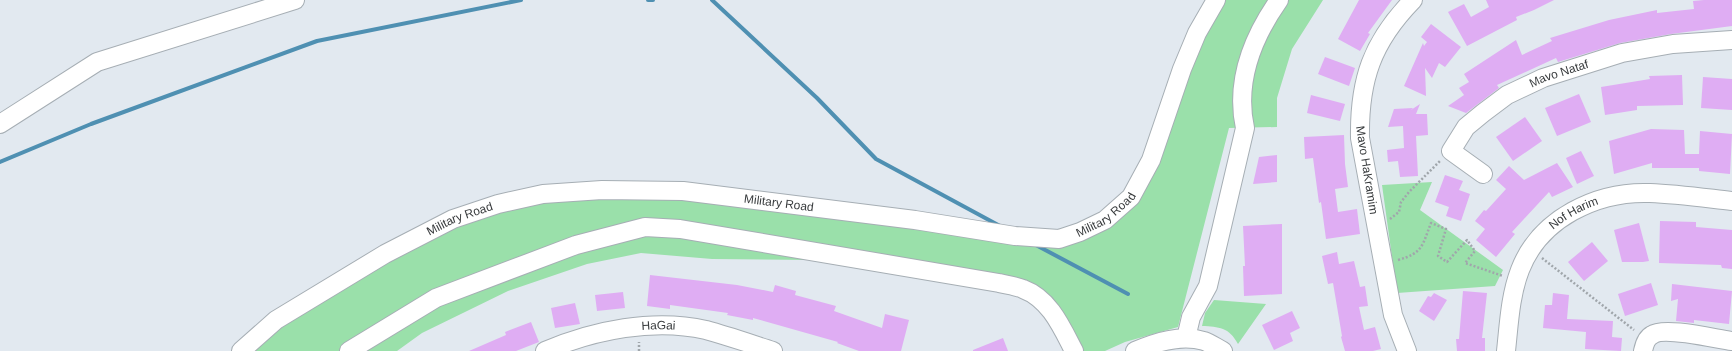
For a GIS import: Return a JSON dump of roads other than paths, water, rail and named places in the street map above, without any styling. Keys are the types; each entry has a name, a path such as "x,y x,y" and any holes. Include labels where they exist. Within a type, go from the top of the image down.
{"street":[{"path":"0,124 97,62 295,0"},
{"name":"Military Road","path":"241,351 276,320 385,254 453,219 498,204 543,194 602,190 683,192 915,220 1015,236 1059,239 1080,232 1105,220 1131,197 1151,160 1182,69 1197,33 1216,0"},
{"path":"1186,338 1191,317 1208,286 1245,128 1242,115 1244,79 1253,45 1266,18 1279,0"},
{"name":"Mavo HaKramim","path":"1407,351 1393,315 1360,138 1359,109 1364,82 1375,52 1387,29 1413,0"},
{"name":"Mavo Nataf","path":"1484,174 1451,151 1466,127 1507,95 1543,78 1622,53 1673,44 1732,40"},
{"name":"Nof Harim","path":"1506,351 1513,291 1520,270 1530,249 1548,230 1568,214 1586,203 1607,197 1650,193 1732,201"},
{"path":"349,351 436,298 576,245 645,227 680,229 999,283 1024,289 1036,295 1058,319 1074,351"},
{"name":"HaGai","path":"545,351 608,332 640,326 672,326 705,330 773,351"},
{"path":"1645,346 1652,335 1667,331 1732,341"},
{"path":"1135,351 1163,341 1186,338 1204,341 1223,351"}],"waterway":[{"path":"0,162 91,124 317,41 521,0"},
{"path":"648,0 653,0"},
{"path":"712,0 817,98 876,159 1000,226"},
{"path":"1034,244 1128,294"}]}
